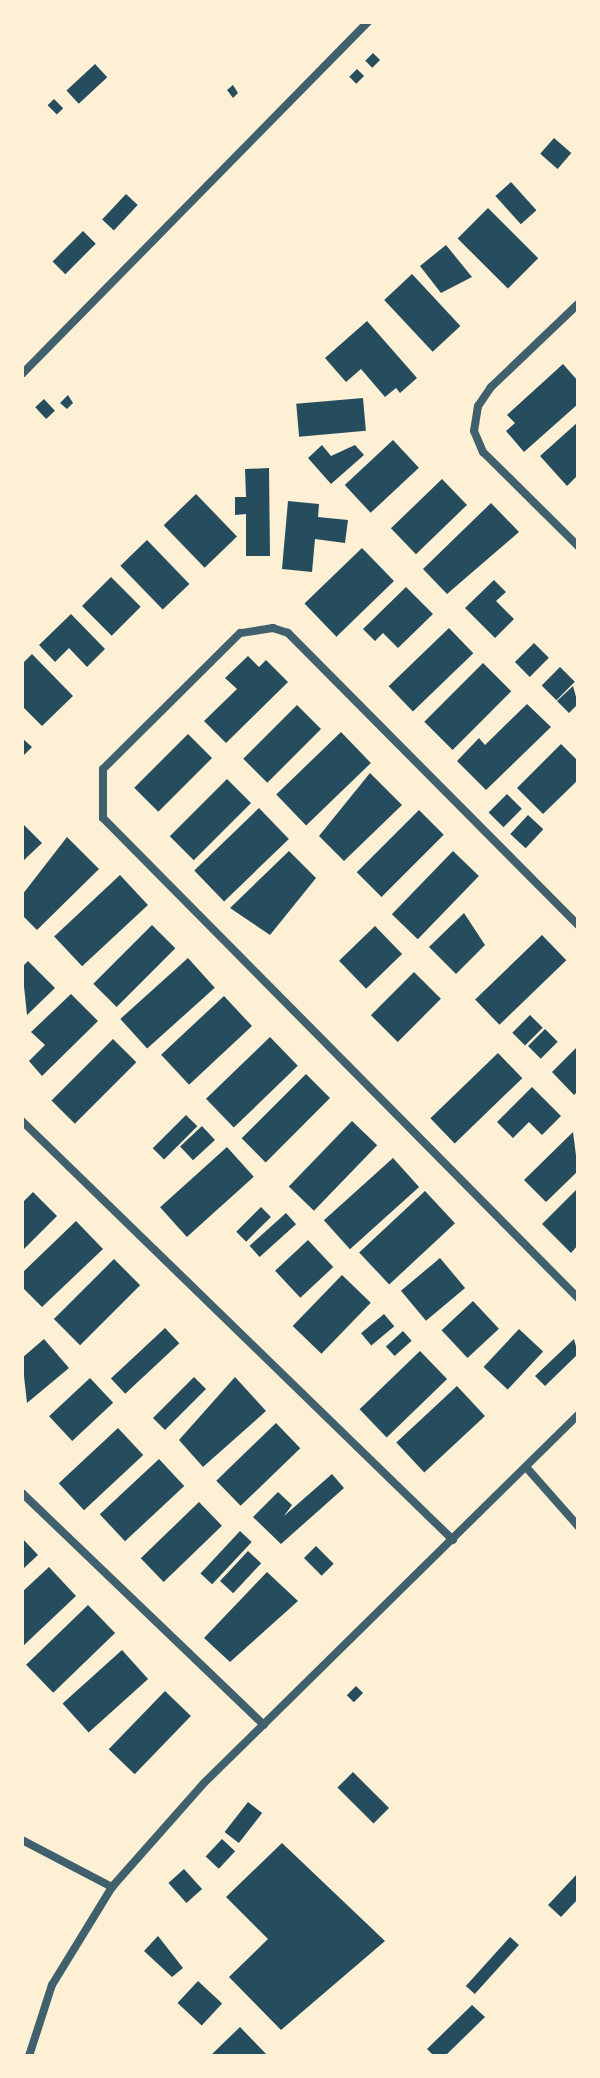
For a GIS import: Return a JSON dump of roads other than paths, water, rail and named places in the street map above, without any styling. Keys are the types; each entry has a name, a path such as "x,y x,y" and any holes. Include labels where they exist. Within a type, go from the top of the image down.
{"street":[{"path":"22,374 368,22"},
{"path":"578,304 491,387 478,406 474,431 483,452 578,546"},
{"path":"578,925 288,633 273,628 240,633 103,769 103,818 578,1298"},
{"path":"22,1121 453,1540"},
{"path":"29,2056 52,1985 112,1887 264,1725 578,1415"},
{"path":"526,1467 578,1526"},
{"path":"22,1493 264,1725"},
{"path":"22,1840 112,1887"}]}
